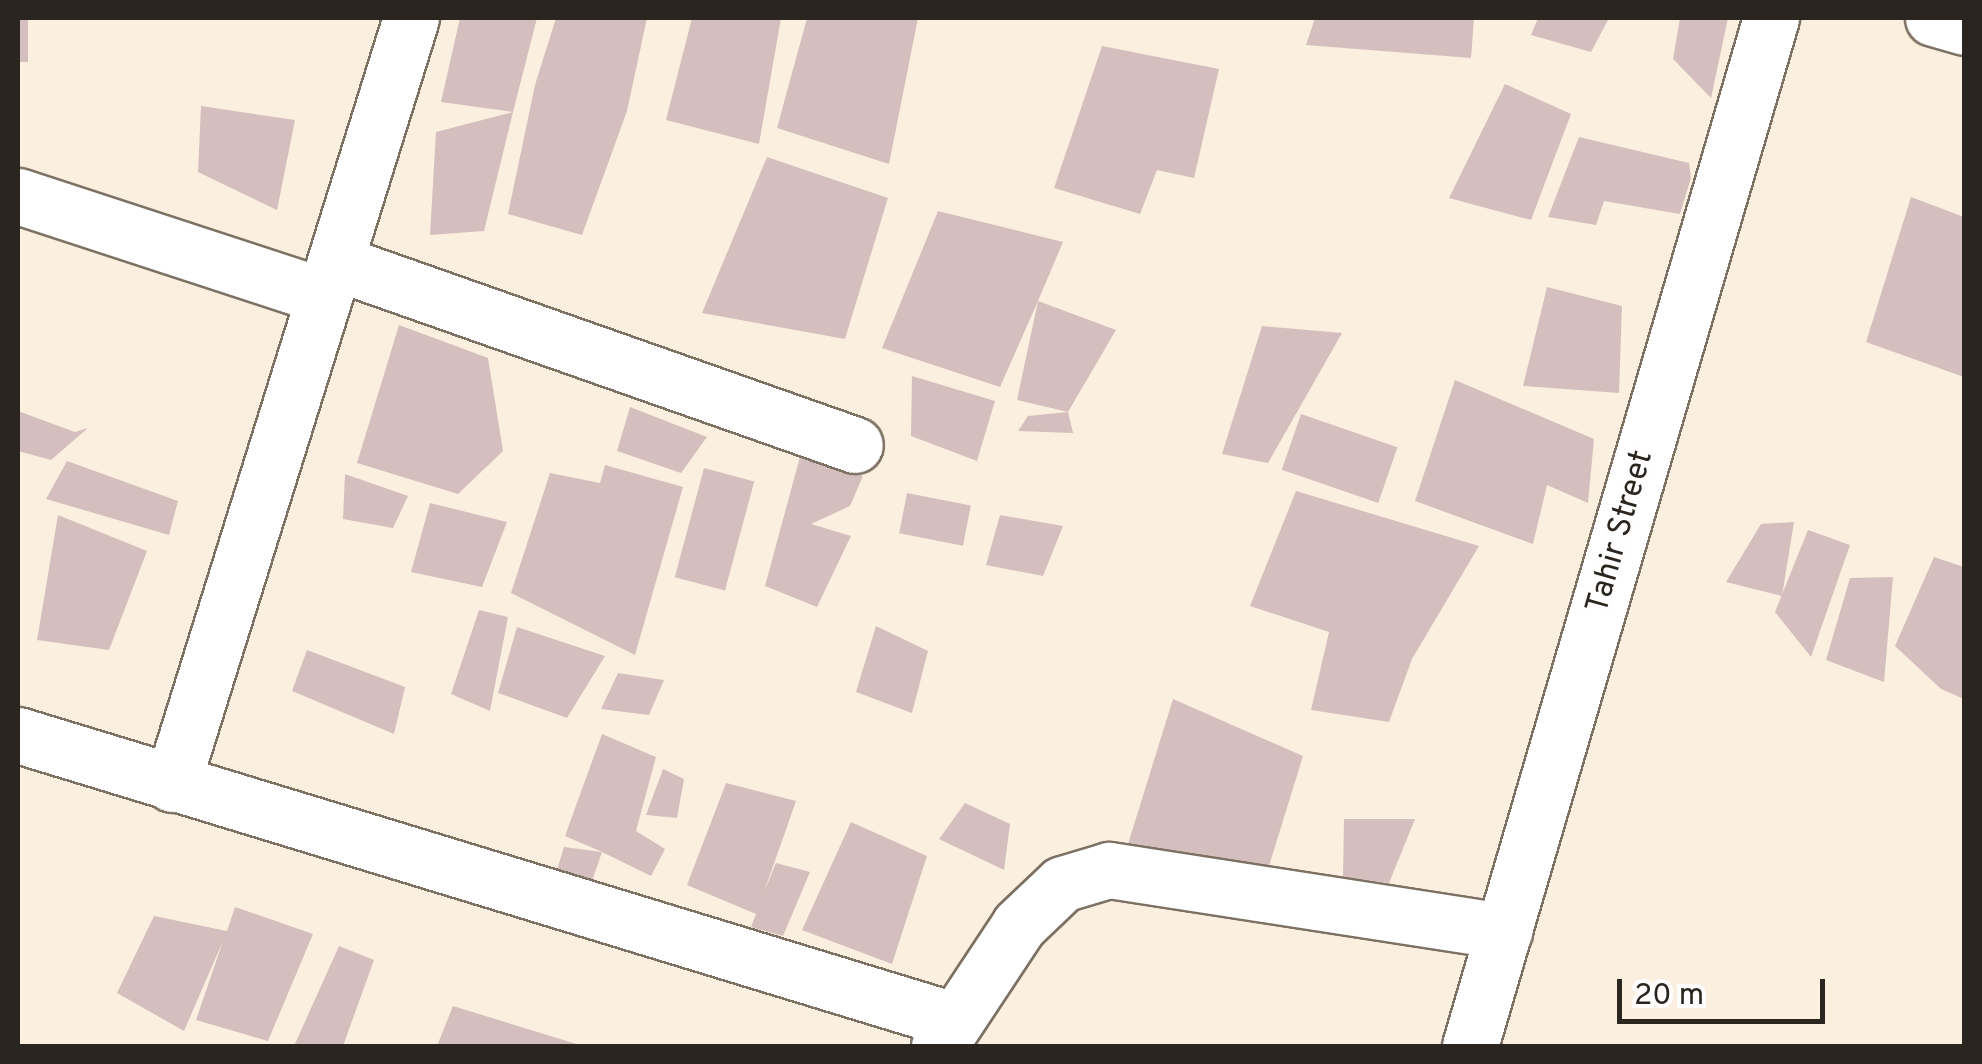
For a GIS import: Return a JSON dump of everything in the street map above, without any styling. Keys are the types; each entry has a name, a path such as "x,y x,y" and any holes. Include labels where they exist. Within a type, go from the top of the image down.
{"street":[{"path":"172,784 410,18"},
{"name":"Tahir Street","path":"1470,1046 1771,18"},
{"path":"1933,18 1964,27"},
{"path":"18,196 329,279 855,445"},
{"path":"18,735 946,1033 1019,925 1062,884 1109,870 1504,930"}],"building":[{"path":"18,18 28,18 28,62 18,62"},
{"path":"460,18 537,18 513,112 441,102"},
{"path":"556,18 647,18 627,111 582,235 508,214 535,85"},
{"path":"692,18 781,18 759,144 666,120"},
{"path":"807,18 918,18 889,164 777,128"},
{"path":"1315,18 1474,18 1471,58 1306,45"},
{"path":"1538,18 1609,18 1591,52 1531,35"},
{"path":"1680,18 1728,18 1711,98 1673,59"},
{"path":"1102,46 1219,69 1194,178 1157,170 1140,214 1054,188"},
{"path":"1505,84 1571,114 1531,220 1449,198"},
{"path":"201,106 295,120 277,210 198,172"},
{"path":"513,112 484,231 430,235 436,132"},
{"path":"1579,137 1689,163 1691,178 1680,214 1604,201 1596,225 1548,217"},
{"path":"767,157 888,198 845,339 702,313"},
{"path":"1911,197 1964,217 1964,377 1866,342"},
{"path":"938,211 1063,242 1000,387 882,348"},
{"path":"1547,287 1622,306 1619,393 1523,386"},
{"path":"1038,301 1116,330 1068,412 1017,400"},
{"path":"399,325 488,358 503,451 458,494 357,463"},
{"path":"1262,326 1342,333 1268,463 1222,454"},
{"path":"912,376 995,401 977,461 911,436"},
{"path":"1455,380 1594,439 1588,503 1547,485 1533,544 1415,501"},
{"path":"630,407 707,437 681,473 617,451"},
{"path":"18,411 75,432 88,428 51,460 18,451"},
{"path":"1068,412 1073,433 1018,431 1028,416"},
{"path":"1301,414 1397,447 1378,503 1282,470"},
{"path":"801,453 863,476 850,506 811,524 851,536 817,607 765,586"},
{"path":"67,461 178,501 169,535 46,499"},
{"path":"605,465 683,487 635,655 511,593 550,473 600,483"},
{"path":"704,468 754,481 725,591 675,577"},
{"path":"345,474 408,496 393,528 343,519"},
{"path":"1296,491 1479,546 1412,659 1389,722 1311,710 1329,632 1250,606"},
{"path":"907,493 971,505 963,546 899,533"},
{"path":"430,503 507,522 482,587 411,572"},
{"path":"58,515 147,551 109,650 37,640"},
{"path":"1000,515 1063,526 1043,576 986,565"},
{"path":"1794,522 1782,596 1726,582 1761,524"},
{"path":"1808,530 1850,545 1811,657 1775,612"},
{"path":"1934,557 1964,567 1964,699 1941,689 1895,646"},
{"path":"1893,577 1884,682 1826,660 1850,578"},
{"path":"479,610 508,617 490,711 451,694"},
{"path":"876,626 928,651 912,713 856,692"},
{"path":"517,627 605,656 567,718 498,693"},
{"path":"307,650 405,687 394,734 292,691"},
{"path":"618,673 664,680 649,715 601,709"},
{"path":"1173,699 1303,756 1269,866 1128,844"},
{"path":"602,734 656,757 636,831 665,849 651,876 565,836"},
{"path":"663,769 684,779 677,818 646,815"},
{"path":"726,783 796,801 764,892 776,863 810,872 783,936 751,927 756,914 687,885"},
{"path":"965,803 1010,824 1004,870 939,839"},
{"path":"1344,819 1415,819 1389,883 1343,877"},
{"path":"851,822 927,856 892,964 802,930"},
{"path":"564,847 602,852 592,881 557,870"},
{"path":"235,907 313,934 268,1041 196,1020 223,941 184,1031 117,993 154,916 227,931"},
{"path":"339,946 374,960 343,1046 294,1046"},
{"path":"453,1006 583,1046 437,1046"}]}
